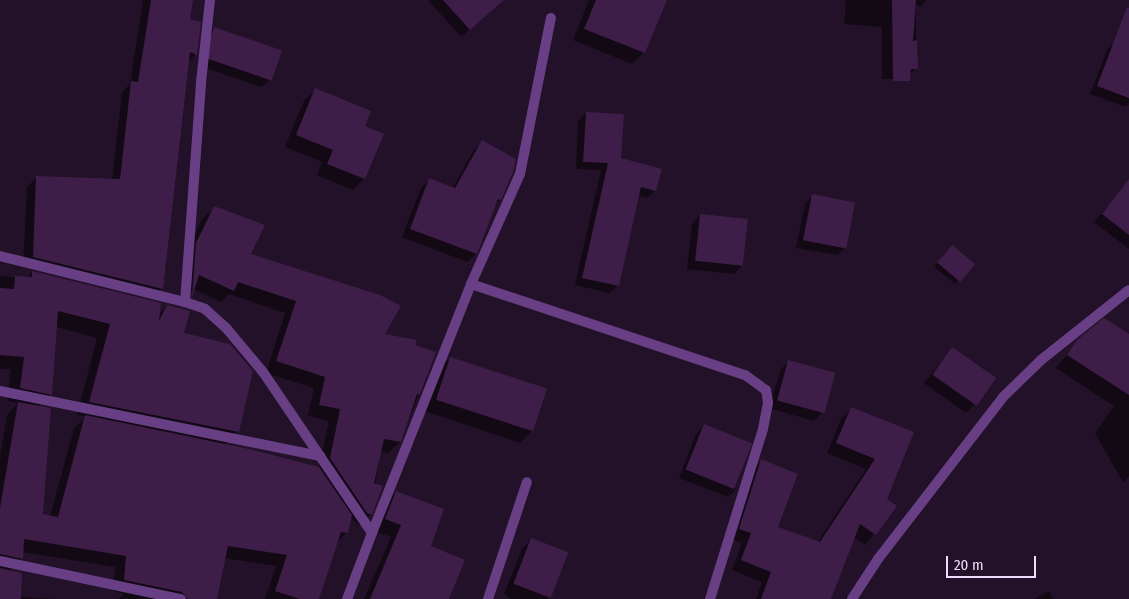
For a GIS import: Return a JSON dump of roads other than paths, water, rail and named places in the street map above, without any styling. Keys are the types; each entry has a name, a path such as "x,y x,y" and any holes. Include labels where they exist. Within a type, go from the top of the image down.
{"street":[{"path":"185,302 201,82 210,0"},
{"path":"347,599 471,284 526,155 552,18"},
{"path":"1,260 185,302 205,309 227,329 263,372 372,533"},
{"path":"471,284 745,375 766,390 768,404 763,429 710,599"},
{"path":"852,599 883,552 1003,397 1042,360 1129,290"},
{"path":"0,391 320,456"},
{"path":"488,599 527,482"},
{"path":"0,561 181,599"}]}
